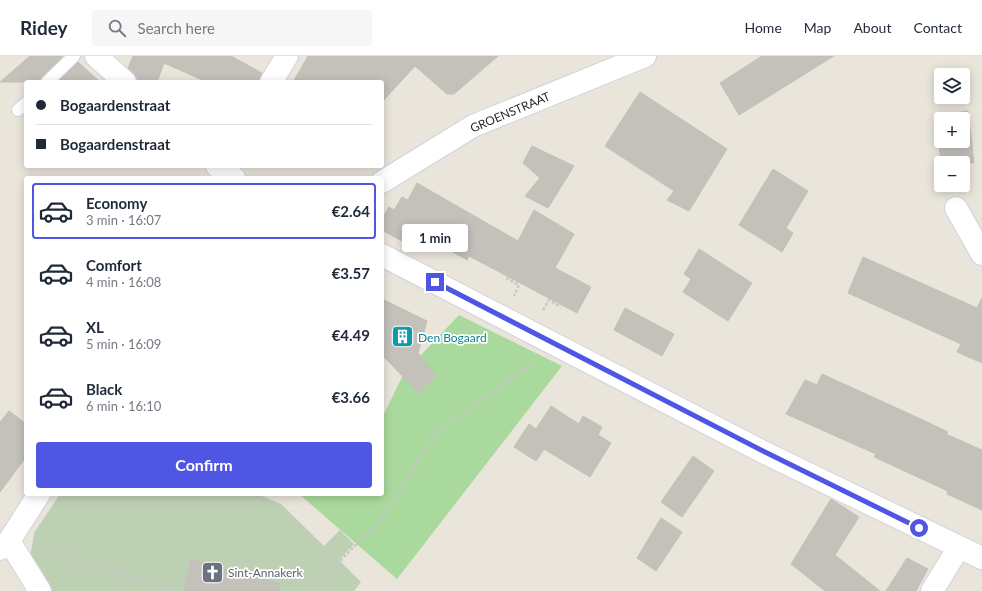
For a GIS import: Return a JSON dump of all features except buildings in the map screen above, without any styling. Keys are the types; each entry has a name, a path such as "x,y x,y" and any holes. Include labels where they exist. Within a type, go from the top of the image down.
{"street":[{"path":"96,56 122,80"},
{"path":"272,80 286,56"},
{"name":"GROENSTRAAT","path":"384,181 473,126 645,56"},
{"path":"956,208 982,254"},
{"path":"384,256 758,449 982,558"},
{"path":"38,496 9,538 40,591"},
{"path":"932,591 960,547"}],"lane":[{"path":"49,80 74,56"}],"path":[{"path":"506,278 519,285 512,299"},
{"path":"541,315 549,300 561,307"},
{"path":"323,591 339,562 383,517 437,431 535,360"},
{"path":"9,538 175,591"}],"green space":[{"path":"459,315 562,366 397,579 301,496 384,496 384,414 404,373"},
{"path":"59,496 262,496 281,504 324,546 340,530 354,544 339,560 361,582 354,591 50,591 30,558 34,533"}],"place":[{"name":"Den Bogaard","path":"402,337"},
{"name":"Sint-Annakerk","path":"212,572"}],"route":[{"path":"435,282 765,452 919,528"}]}
